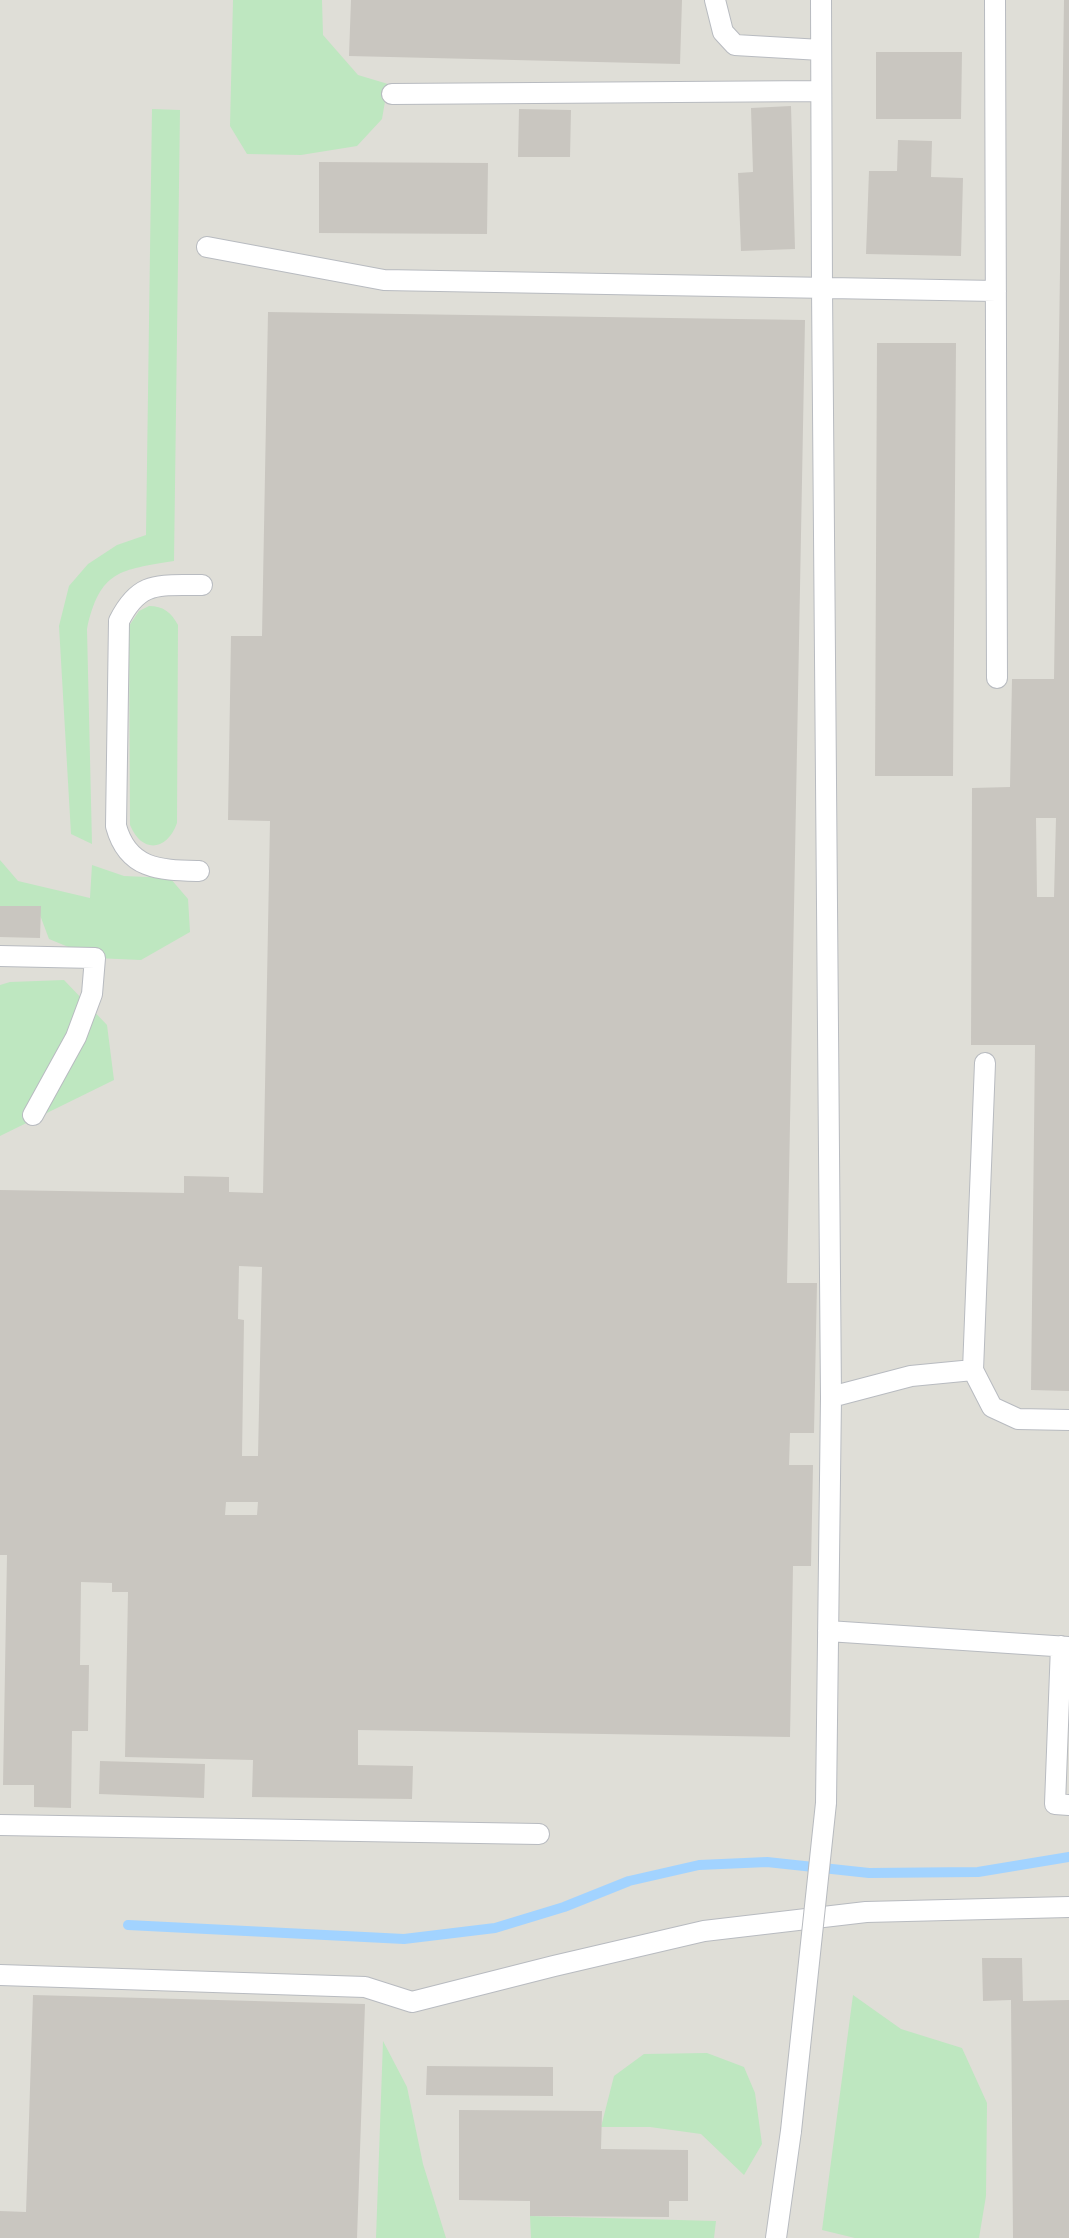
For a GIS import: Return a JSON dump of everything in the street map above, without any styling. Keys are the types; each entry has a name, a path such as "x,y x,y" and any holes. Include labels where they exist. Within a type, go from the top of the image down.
{"lane":[{"path":"715,0 723,32 735,45 821,50"},
{"path":"782,2236 826,1803 831,1397 821,0"},
{"path":"995,0 997,678"},
{"path":"392,94 821,91"},
{"path":"207,247 384,280 996,291"},
{"path":"199,871 170,870 150,865 130,855 120,843 116,826 119,621 128,602 144,589 202,585"},
{"path":"0,957 95,958 92,994 76,1037 33,1115"},
{"path":"985,1063 973,1371 992,1407 1018,1419 1069,1420"},
{"path":"831,1397 910,1376 973,1371"},
{"path":"828,1631 1065,1646 1055,1804 1069,1805"},
{"path":"0,1825 539,1834"},
{"path":"0,1975 365,1987 412,2002 704,1931 866,1912 1069,1907"}],"shaded area":[{"path":"0,0 1069,0 1069,2238 0,2238"}],"green space":[{"path":"233,0 322,0 323,35 358,75 388,84 382,119 357,146 301,155 247,154 230,126"},
{"path":"152,109 180,110 174,561 139,567 115,576 98,595 92,610 87,629 92,844 71,834 59,626 69,586 88,564 117,545 146,535"},
{"path":"149,606 166,611 178,625 177,823 167,839 161,844 154,845 141,841 130,825 129,626 139,611"},
{"path":"0,860 18,881 90,898 92,865 124,876 170,878 188,899 190,932 141,960 95,958 49,939 40,915 0,910"},
{"path":"64,980 107,1025 114,1080 0,1136 0,985 10,982"},
{"path":"853,1995 901,2029 962,2048 987,2103 986,2196 979,2238 855,2238 822,2230"},
{"path":"383,2041 407,2087 423,2164 446,2238 376,2238"},
{"path":"707,2053 744,2067 755,2093 762,2144 744,2175 701,2134 650,2127 601,2127 614,2076 644,2054"},
{"path":"530,2216 716,2221 714,2238 531,2238"}],"building":[{"path":"351,0 682,0 680,64 349,56"},
{"path":"1064,0 1069,0 1069,1391 1031,1390 1035,1045 971,1045 972,788 1010,787 1012,679 1054,679","holes":["1036,818 1056,818 1054,897 1037,897"]},
{"path":"876,52 962,52 961,119 876,119"},
{"path":"791,106 795,249 741,251 738,173 753,172 751,108"},
{"path":"519,109 571,110 570,157 518,157"},
{"path":"898,140 932,141 931,177 963,178 961,256 866,254 869,171 897,171"},
{"path":"319,162 488,163 487,234 319,233"},
{"path":"268,312 805,320 787,1283 817,1283 814,1433 790,1433 789,1465 813,1465 811,1566 793,1566 790,1737 358,1730 358,1765 413,1766 412,1799 252,1797 253,1760 125,1757 128,1592 112,1592 112,1583 81,1582 80,1665 89,1665 88,1731 72,1731 71,1808 34,1807 34,1785 3,1785 7,1555 0,1555 0,1190 184,1193 184,1176 229,1177 229,1192 263,1193 270,821 228,820 231,636 262,636","holes":["239,1266 262,1267 258,1456 242,1456 244,1320 238,1319","226,1502 258,1502 257,1515 225,1515"]},
{"path":"877,343 956,343 953,776 875,776"},
{"path":"0,906 41,906 40,938 0,937"},
{"path":"100,1761 205,1764 204,1798 99,1794"},
{"path":"982,1958 1022,1958 1023,2001 1069,2000 1069,2238 1013,2238 1011,2000 983,2001"},
{"path":"33,1995 365,2004 357,2238 0,2238 0,2211 26,2212"},
{"path":"427,2066 553,2067 553,2096 426,2095"},
{"path":"459,2110 602,2111 601,2149 688,2150 688,2201 669,2201 669,2217 530,2216 530,2201 459,2200"}],"waterway":[{"path":"128,1925 404,1939 495,1928 564,1907 629,1881 699,1865 767,1862 869,1873 978,1872 1069,1857"}]}
